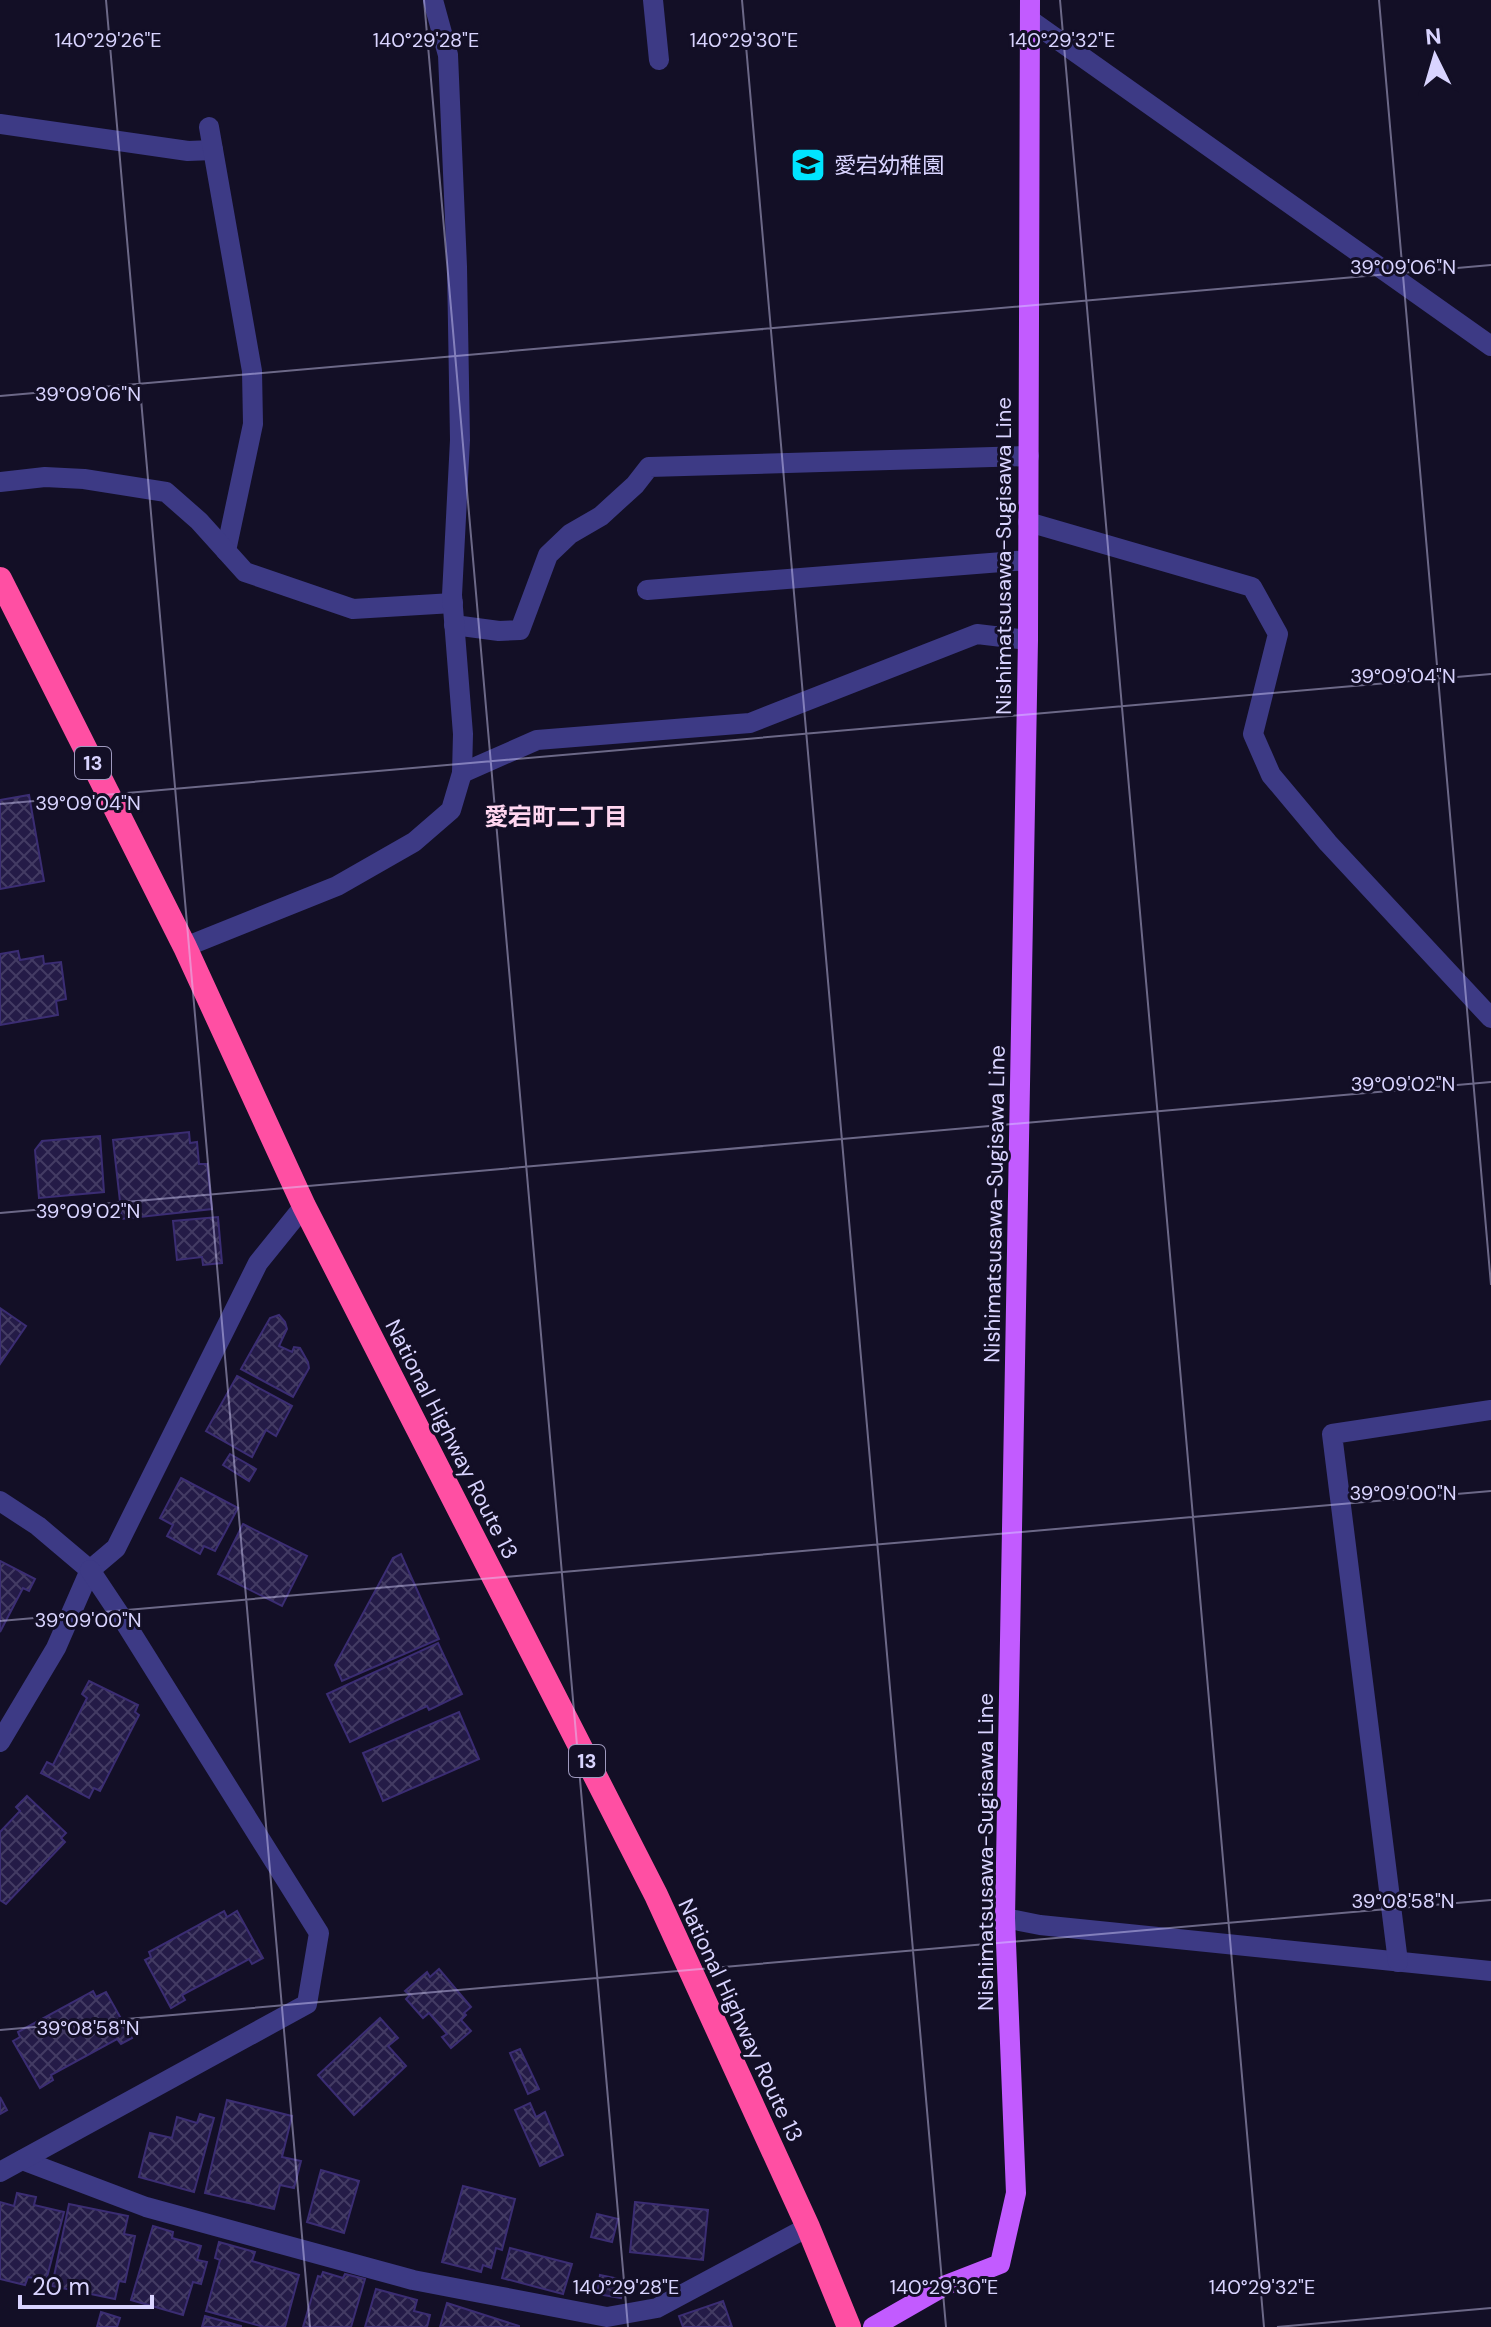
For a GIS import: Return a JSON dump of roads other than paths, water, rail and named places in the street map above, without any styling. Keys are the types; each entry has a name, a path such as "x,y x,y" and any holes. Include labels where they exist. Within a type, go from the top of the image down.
{"highway":[{"name":"National Highway Route 13","path":"0,579 185,947 304,1206 656,1895 808,2227 849,2327"}],"main road":[{"name":"Nishimatsusawa-Sugisawa Line","path":"873,2327 946,2285 1000,2264 1016,2193 1005,1918 1028,640 1030,10"}],"street":[{"path":"185,947 337,886 414,842 451,810 462,773 463,734 453,603 460,440 457,267 448,55 433,0"},
{"path":"653,0 659,60"},
{"path":"1030,10 1491,346"},
{"path":"0,124 188,151 213,150"},
{"path":"209,127 252,371 253,424 226,551"},
{"path":"454,625 499,631 520,630 548,555 570,534 601,516 635,485 649,467 1029,456"},
{"path":"0,482 45,477 84,479 166,492 245,572 353,609 453,603"},
{"path":"1028,522 1252,587 1278,634 1253,734 1271,775 1328,843 1491,1018"},
{"path":"647,590 1028,560"},
{"path":"462,773 537,740 750,723 977,634 1028,640"},
{"path":"0,1742 56,1648 90,1570 116,1548 258,1263 304,1206"},
{"path":"1398,1962 1332,1434 1491,1410"},
{"path":"0,1501 38,1526 90,1570 319,1933 307,2004 0,2172"},
{"path":"1005,1918 1040,1925 1491,1971"},
{"path":"22,2160 146,2207 413,2280 607,2317 657,2308 808,2227"}],"place":[{"name":"愛宕幼稚園","path":"808,165"}],"district":[{"name":"愛宕町二丁目","path":"556,817"}]}
